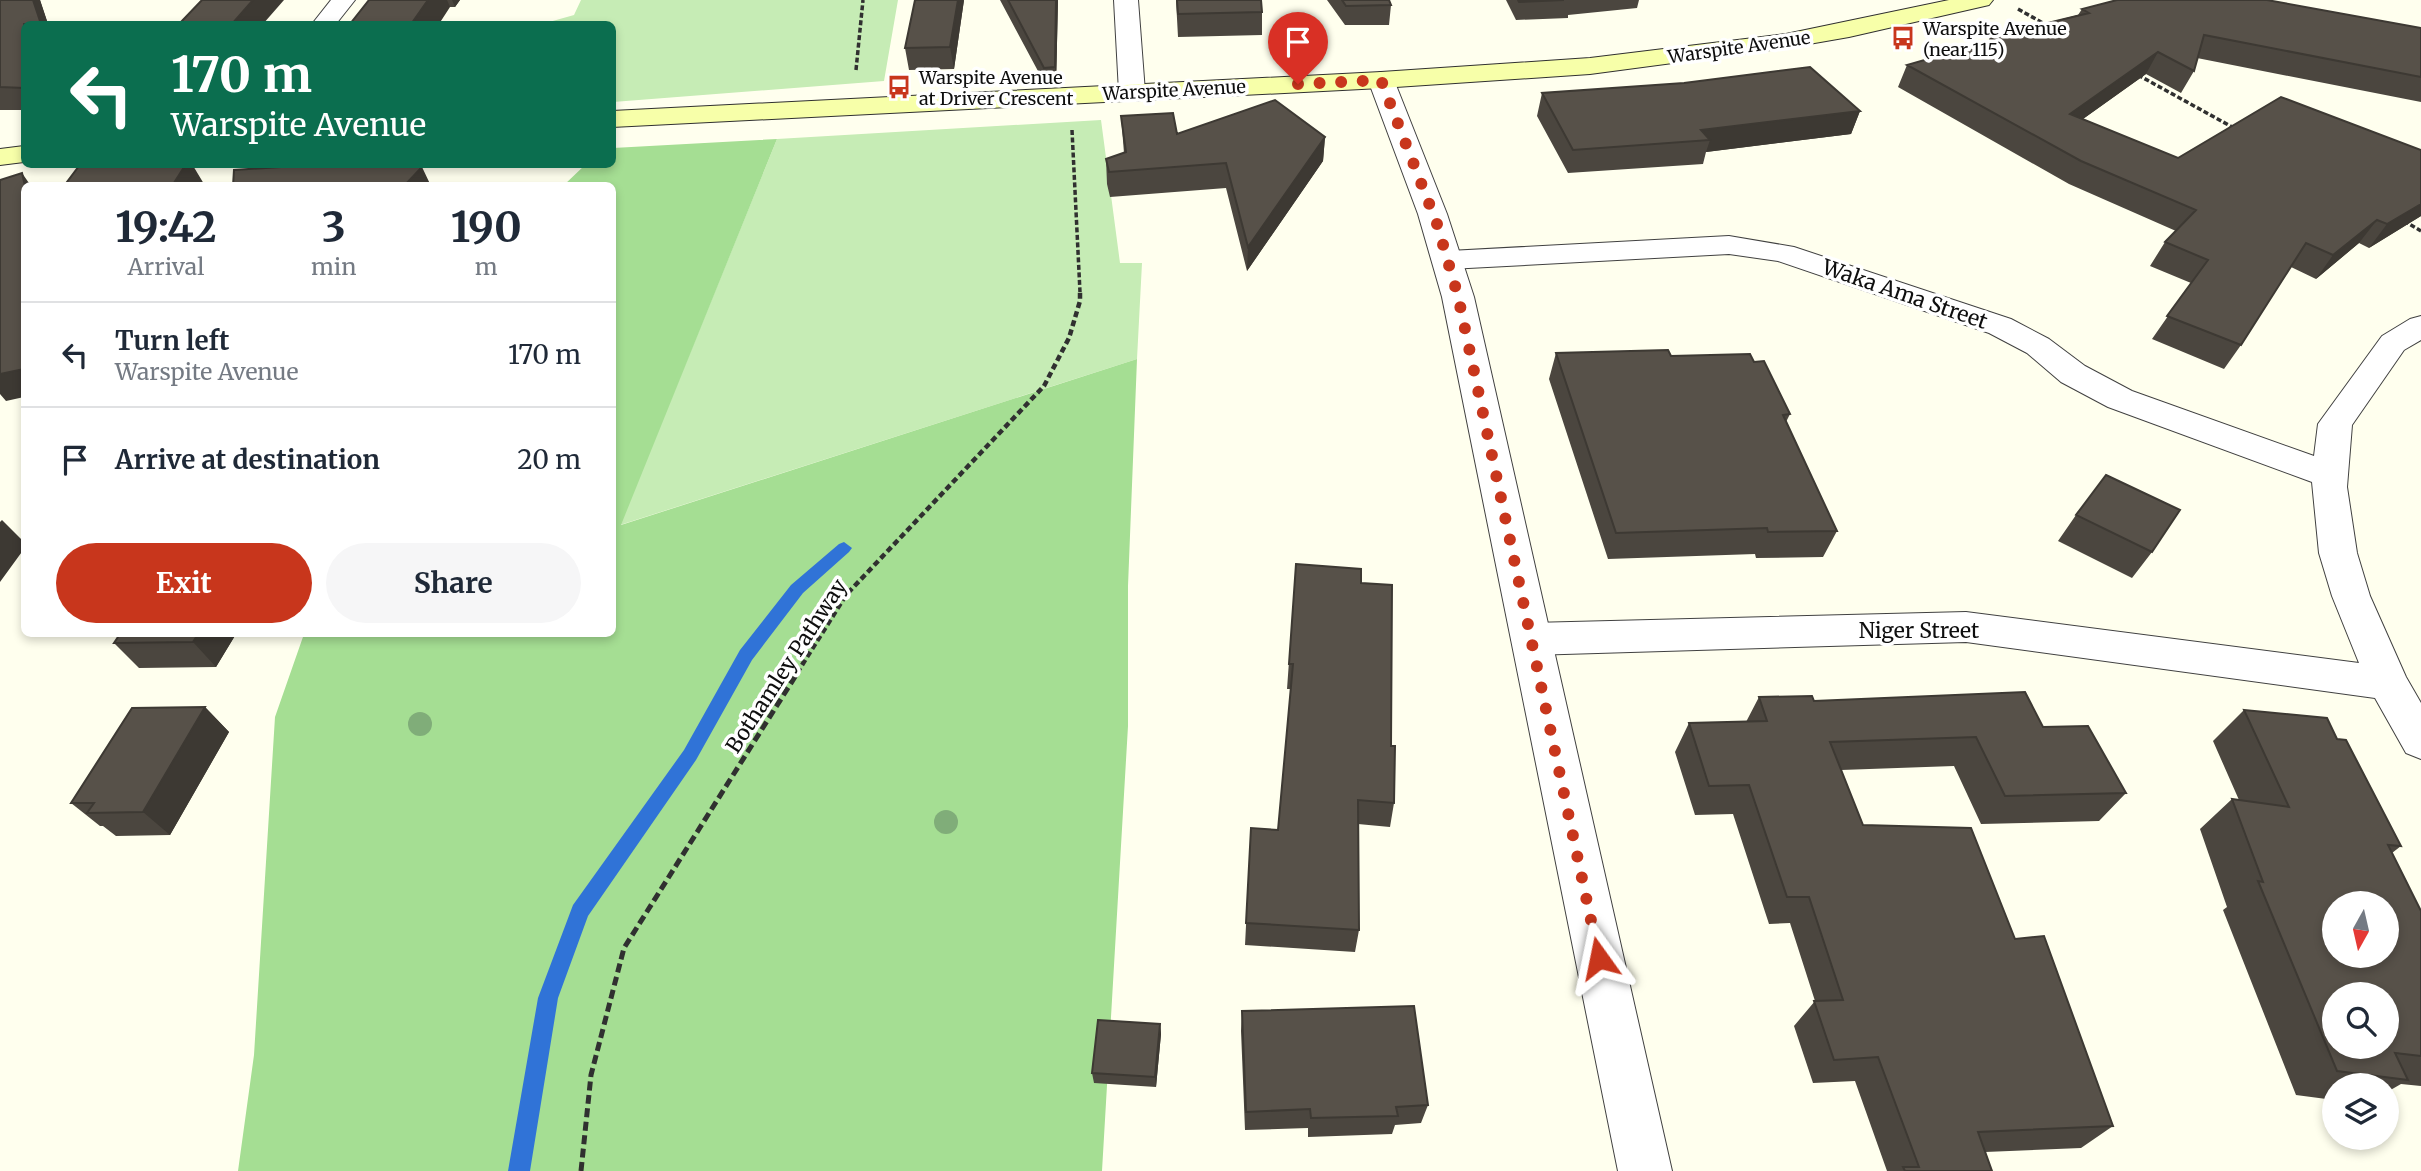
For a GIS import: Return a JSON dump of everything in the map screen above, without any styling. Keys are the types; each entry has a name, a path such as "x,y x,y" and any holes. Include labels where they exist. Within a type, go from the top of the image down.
{"main road":[{"name":"Warspite Avenue","path":"616,119 1381,80 1590,66 1690,55 1849,30 1981,0"},
{"path":"0,157 21,154"}],"street":[{"path":"326,21 343,0"},
{"path":"1126,0 1132,92"},
{"path":"1381,80 1429,201 1449,260 1645,1171"},
{"name":"Waka Ama Street","path":"1449,260 1729,246 1783,253 2000,326 2038,346 2073,374 2120,399 2330,474"},
{"path":"2421,326 2393,343 2335,424 2329,487 2338,553 2351,596 2388,682 2421,741"},
{"name":"Niger Street","path":"1531,639 1966,627 2388,682"}],"path":[{"path":"852,106 863,0"},
{"path":"2014,7 2050,26"},
{"path":"2134,72 2241,132"},
{"name":"Bothamley Pathway","path":"581,1171 591,1075 624,948 846,595 1044,386 1069,338 1080,301 1072,132 1074,95"},
{"path":"2397,217 2421,230"}],"green space":[{"path":"581,0 898,0 884,81 616,102 616,21 553,21 574,15"},
{"path":"1101,120 1120,263 1142,263 1137,359 620,525 777,139"},
{"path":"777,139 621,525 1137,359 1128,586 1128,726 1102,1171 238,1171 254,1055 275,717 303,637 616,637 616,182 567,182 582,168 616,168 616,148"}],"building":[{"path":"0,0 33,0 40,21 21,21 21,88 0,87"},
{"path":"202,0 253,0 235,21 182,21"},
{"path":"369,0 428,0 413,21 352,21"},
{"path":"915,0 958,0 950,47 905,48"},
{"path":"1008,0 1056,0 1055,67 1044,68"},
{"path":"1177,0 1261,0 1262,12 1178,14"},
{"path":"1342,0 1389,0 1391,5 1346,6"},
{"path":"1518,0 1564,0 1519,2"},
{"path":"2117,0 2267,0 2421,28 2421,77 2204,35 2194,71 2158,52 2070,114 2178,158 2281,97 2421,150 2421,204 2387,224 2377,220 2333,255 2306,243 2241,345 2167,316 2208,260 2165,242 2196,210 2081,161 1907,65 1994,40 1990,37 2089,13 2082,9"},
{"path":"1810,67 1860,111 1701,130 1710,140 1573,150 1542,93 1684,83"},
{"path":"1275,100 1325,137 1248,247 1226,163 1109,172 1106,159 1126,152 1121,116 1173,113 1177,134"},
{"path":"78,168 183,168 175,182 67,182"},
{"path":"421,168 408,182 233,182 234,170"},
{"path":"22,173 24,182 21,182 21,370 0,374 0,180"},
{"path":"1668,350 1671,356 1750,354 1754,362 1764,361 1790,414 1783,415 1837,531 1768,532 1767,528 1616,533 1556,353"},
{"path":"2106,475 2180,510 2152,552 2076,515"},
{"path":"1296,564 1361,569 1361,583 1392,585 1391,746 1395,746 1394,803 1358,800 1359,930 1246,923 1251,828 1278,830 1293,664 1289,664"},
{"path":"118,637 196,637 193,642 114,643"},
{"path":"2025,692 2043,727 2088,726 2126,793 2005,796 1976,737 1830,742 1863,825 1971,828 2015,939 2044,936 2113,1126 1978,1132 1992,1171 1905,1171 1903,1167 1919,1167 1878,1057 1834,1060 1814,1001 1843,1000 1809,897 1787,897 1749,785 1709,786 1689,723 1767,721 1759,697 1812,696 1814,701"},
{"path":"205,707 143,812 87,813 94,803 71,803 132,708"},
{"path":"2244,710 2327,718 2337,739 2346,740 2401,846 2388,845 2421,911 2421,1056 2399,1053 2399,982 2322,982 2322,1035 2258,881 2263,882 2232,799 2289,807"},
{"path":"1414,1006 1428,1105 1396,1107 1398,1116 1311,1118 1310,1109 1246,1112 1242,1011"},
{"path":"1098,1020 1160,1024 1155,1077 1092,1073"},
{"path":"2332,1059 2398,1059 2408,1080 2399,1079 2399,1073 2337,1071"}],"waterway":[{"path":"519,1171 548,998 580,911 690,755 746,655 797,589 844,548"}],"place":[{"name":"Warspite Avenue (near 115)","path":"1903,38"},
{"name":"Warspite Avenue at Driver Crescent","path":"899,87"}],"route":[{"path":"1298,84 1381,80 1446,247 1599,958"}]}
